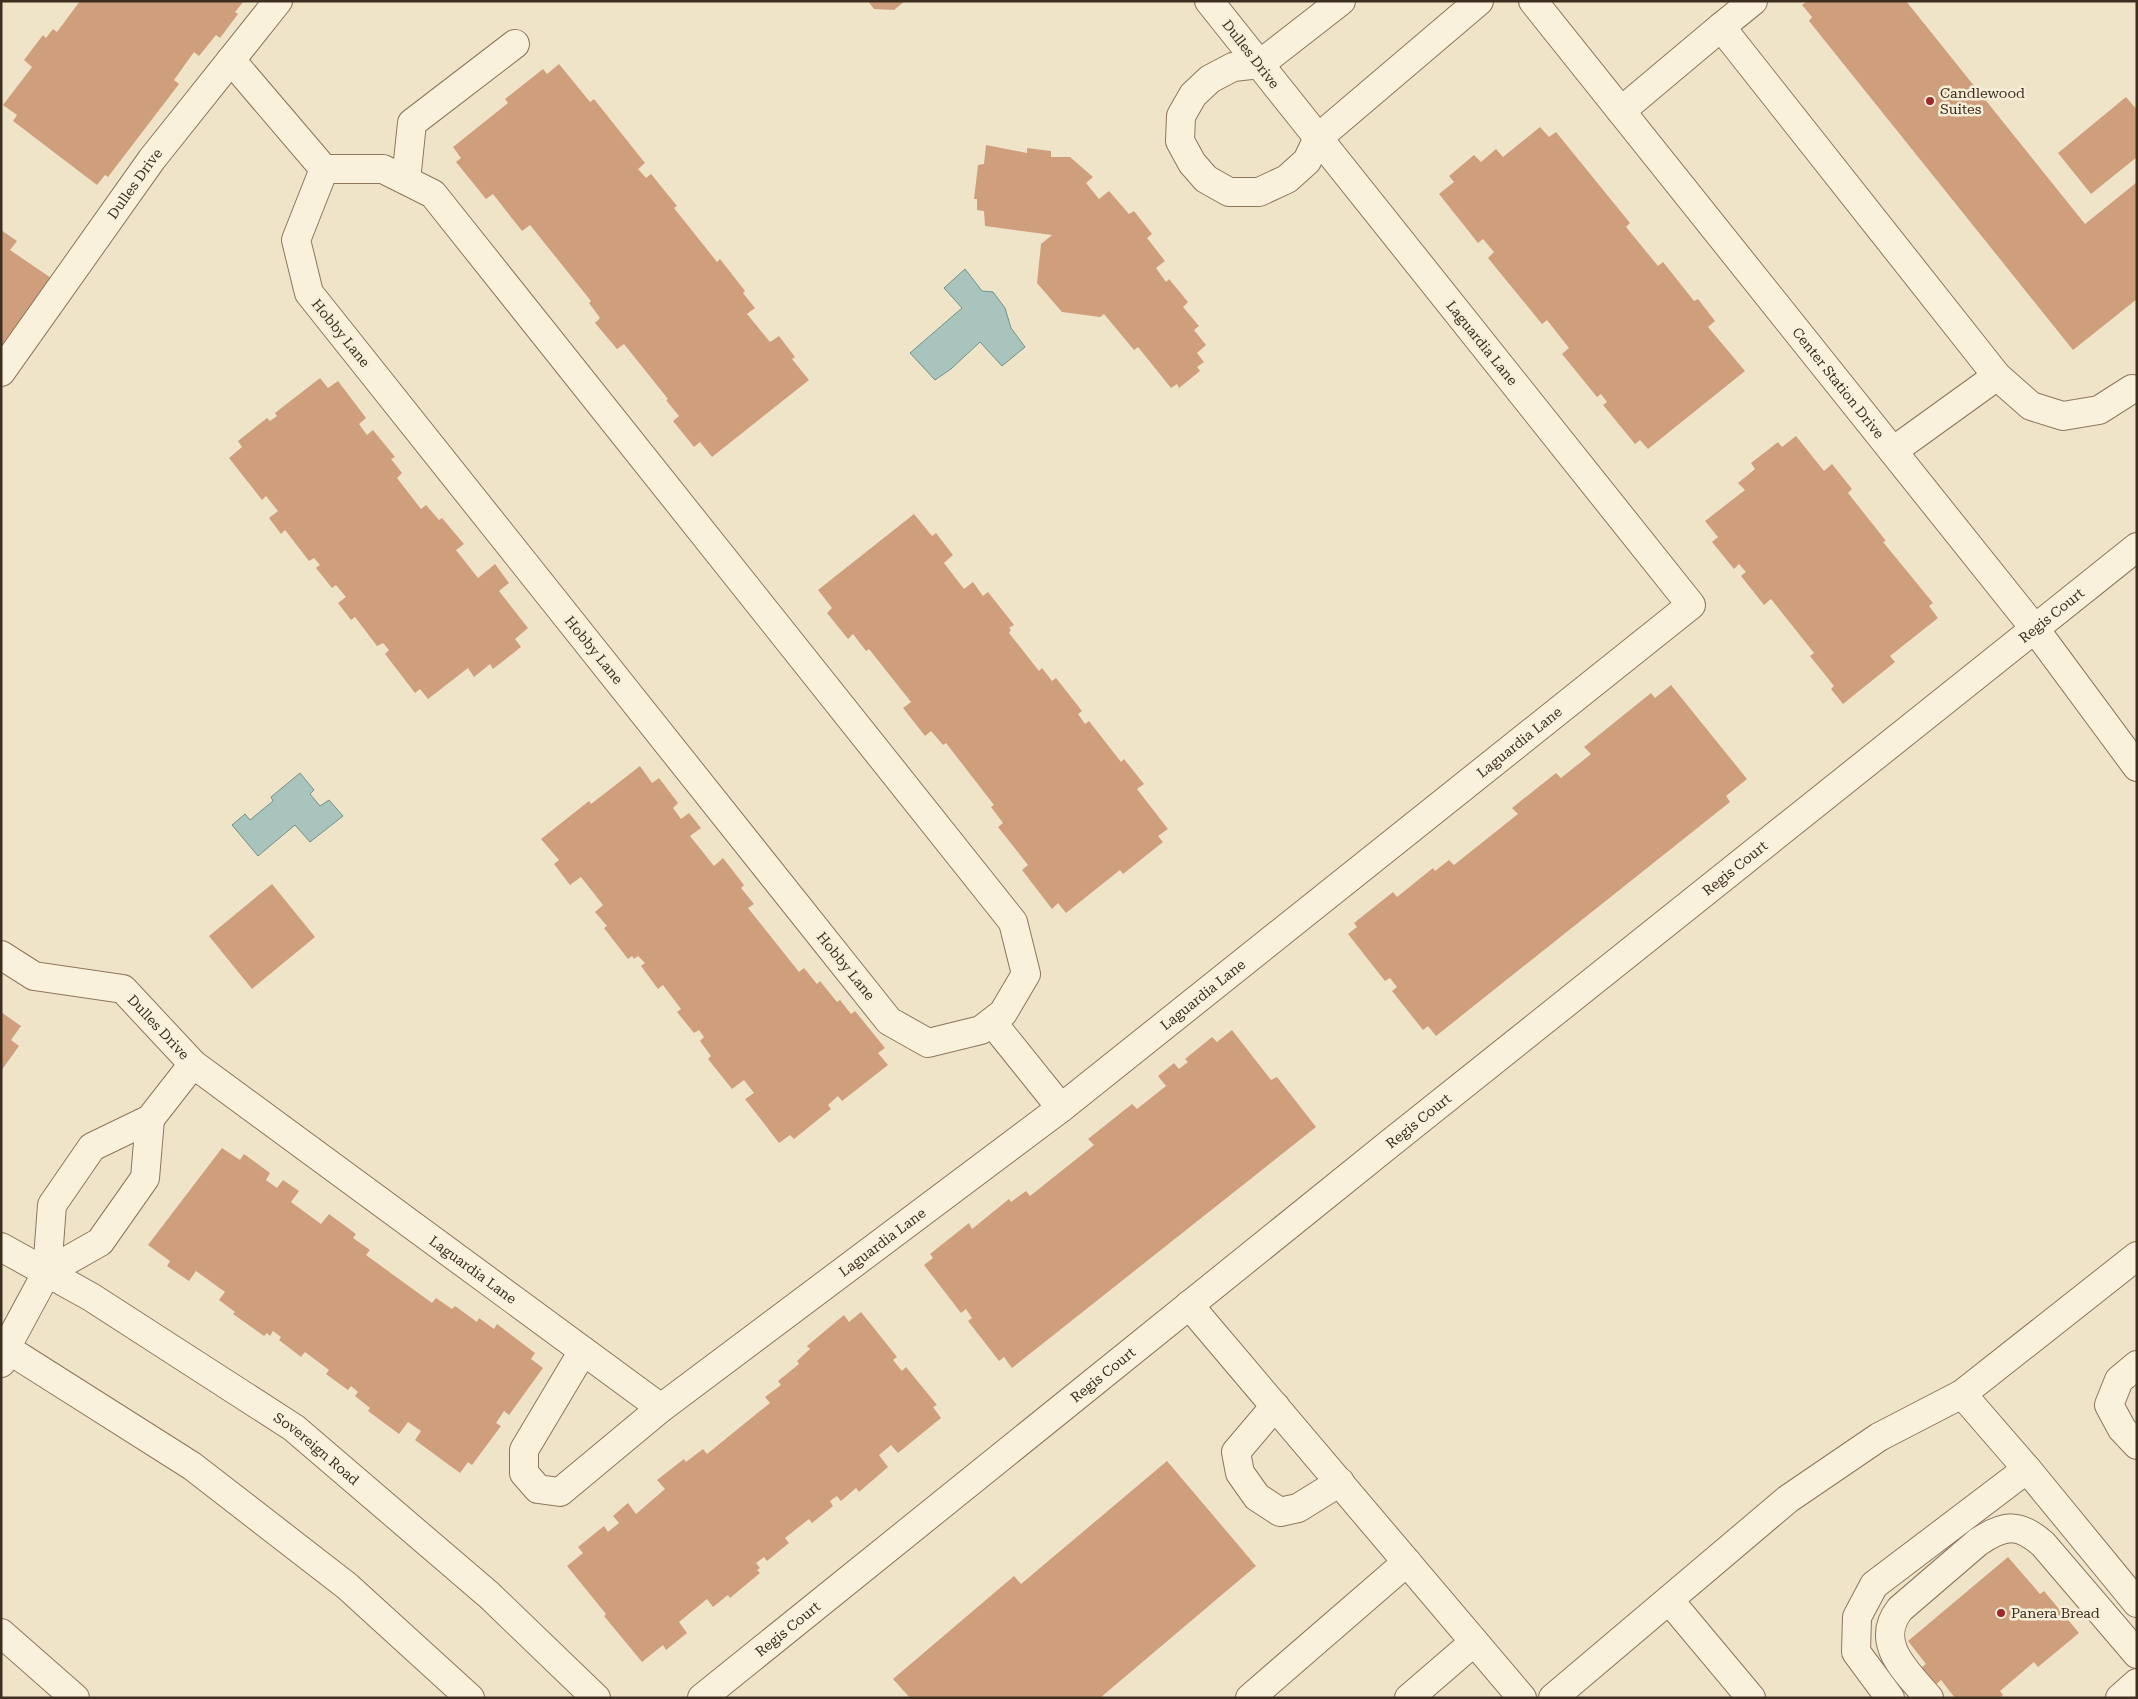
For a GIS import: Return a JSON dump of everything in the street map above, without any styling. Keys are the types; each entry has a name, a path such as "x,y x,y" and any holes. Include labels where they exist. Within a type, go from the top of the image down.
{"street":[{"name":"Dulles Drive","path":"1,372 152,160 278,1"},
{"name":"Dulles Drive","path":"1209,1 1293,107"},
{"path":"1341,1 1260,64 1233,67 1210,79 1193,95 1181,116 1180,141 1192,164 1206,179 1229,192 1259,192 1287,179 1307,161 1318,138 1479,1"},
{"name":"Center Station Drive","path":"1534,1 2035,629 2137,768"},
{"path":"1621,111 1753,1"},
{"path":"1721,27 1997,376 2031,406 2063,416 2099,410 2135,390"},
{"path":"406,180 412,123 515,44"},
{"path":"231,60 324,169"},
{"name":"Laguardia Lane","path":"193,1064 661,1408 1061,1108 1691,605 1293,107"},
{"name":"Hobby Lane","path":"324,169 382,169 406,180 433,194 1013,922 1026,974 1002,1013 981,1030 928,1043 889,1020 309,293 296,240 324,169"},
{"path":"1894,451 1997,376"},
{"name":"Regis Court","path":"702,1698 1189,1305 2137,547"},
{"name":"Dulles Drive","path":"1,954 34,976 123,989 193,1064 150,1119 92,1147 52,1205 47,1272"},
{"path":"992,1022 1061,1108"},
{"path":"150,1119 145,1178 100,1242 47,1272 3,1352 192,1466 347,1586 470,1698"},
{"name":"Sovereign Road","path":"1,1247 91,1297 294,1428 489,1595 596,1698"},
{"path":"1553,1698 1788,1499 1879,1437 1962,1394 2137,1256"},
{"path":"1189,1305 1522,1698"},
{"path":"583,1351 524,1450 524,1473 538,1489 560,1492 661,1408"},
{"path":"2137,1365 2118,1380 2110,1405 2122,1429 2137,1445"},
{"path":"1962,1394 2027,1469 2137,1603"},
{"path":"1275,1406 1236,1452 1240,1473 1257,1497 1280,1512 1298,1508 1340,1482"},
{"path":"1890,1698 1856,1652 1857,1617 1874,1585 2027,1469"},
{"path":"1929,1698 1903,1666 1891,1646 1890,1628 1893,1617 1978,1542 1991,1534 2005,1529 2019,1528 2030,1532 2043,1544 2137,1654"},
{"path":"1250,1698 1408,1562"},
{"path":"1669,1600 1751,1698"},
{"path":"1,1633 76,1698"},
{"path":"1409,1698 1474,1642"},
{"path":"2120,1698 2137,1683"}],"water":[{"path":"965,269 982,291 993,292 1005,308 1011,328 1025,347 1002,366 980,342 951,369 935,380 910,353 962,308 944,288"},
{"path":"300,773 314,790 310,794 320,806 329,800 343,816 310,842 295,825 258,856 232,825 245,814 250,820 273,801 271,797"}],"building":[{"path":"80,1 244,1 235,12 238,14 220,38 216,35 199,56 194,52 174,80 179,84 108,177 105,175 97,185 13,121 17,115 3,105 32,67 24,60 43,35 46,38 53,29 57,32"},
{"path":"868,1 905,1 894,10 874,9"},
{"name":"Candlewood Suites","path":"1807,1 1906,1 2085,224 2137,182 2137,299 2073,350 1809,21 1812,17 1802,5"},
{"path":"559,64 590,102 594,99 645,163 638,169 646,178 651,174 677,206 674,208 717,262 720,259 745,291 743,293 755,308 747,314 770,342 779,336 795,357 792,359 809,380 712,457 700,442 694,447 673,421 679,416 666,400 668,399 624,344 617,349 595,323 600,318 589,303 591,301 530,225 522,231 493,194 486,199 456,162 461,158 453,147 508,103 505,99 543,69 547,74"},
{"path":"2126,97 2137,110 2137,157 2091,194 2058,153"},
{"path":"1540,127 1549,137 1556,132 1630,223 1626,227 1658,266 1663,262 1694,301 1698,299 1715,321 1708,327 1745,371 1648,449 1640,440 1635,444 1603,405 1607,402 1601,394 1597,397 1562,354 1569,348 1547,320 1542,324 1488,258 1494,252 1483,239 1478,243 1439,194 1454,182 1449,176 1474,155 1481,162 1496,149 1503,157"},
{"path":"986,145 1027,153 1027,148 1051,151 1051,157 1070,157 1093,177 1086,183 1099,199 1109,191 1129,214 1134,211 1152,234 1147,238 1165,261 1156,268 1166,282 1169,279 1188,302 1183,307 1199,326 1194,330 1206,345 1197,353 1204,362 1197,367 1200,371 1179,388 1177,384 1171,388 1138,347 1134,350 1104,314 1100,317 1062,312 1037,283 1041,244 1052,235 985,226 984,211 977,210 977,199 974,199 978,165 984,164"},
{"path":"1,230 17,241 10,250 54,280 1,366"},
{"path":"320,378 328,388 338,381 366,418 359,424 367,435 373,430 395,457 391,459 402,473 397,478 421,509 426,505 439,520 442,518 464,544 456,550 478,578 495,564 509,583 499,591 528,628 515,639 521,647 493,669 490,664 474,677 468,668 428,699 420,689 415,693 385,654 389,650 383,643 377,646 355,617 351,620 338,603 346,597 336,585 332,588 316,568 320,565 314,558 309,561 285,530 281,534 269,518 278,511 266,496 262,500 229,458 242,447 238,441 267,418 270,421 277,416 275,413"},
{"path":"1796,436 1824,471 1832,464 1852,489 1848,493 1886,541 1883,542 1933,603 1929,606 1938,618 1890,656 1895,662 1843,704 1831,689 1834,686 1810,656 1814,653 1771,599 1764,605 1741,576 1746,572 1739,564 1734,569 1712,542 1718,537 1705,521 1745,490 1738,483 1755,469 1751,463 1778,442 1782,447"},
{"path":"914,514 932,536 936,533 953,555 944,563 964,589 973,582 983,596 988,592 1014,625 1009,628 1011,630 1009,633 1039,671 1042,668 1052,681 1056,678 1082,711 1078,714 1085,724 1089,721 1121,762 1124,759 1144,784 1137,789 1168,829 1158,836 1163,842 1123,874 1120,870 1066,913 1058,903 1052,909 1022,870 1028,865 998,827 1003,823 991,807 994,805 946,743 943,745 931,731 925,736 903,708 911,702 869,649 866,651 853,634 848,639 827,613 832,608 818,590"},
{"path":"1671,685 1747,779 1726,796 1730,802 1436,1036 1428,1026 1423,1030 1392,991 1397,987 1390,978 1385,981 1348,934 1357,927 1354,923 1393,892 1397,897 1433,868 1435,871 1449,860 1454,865 1518,814 1512,808 1556,773 1561,778 1591,754 1584,747 1651,693 1655,698"},
{"path":"640,766 652,783 659,778 678,803 673,808 681,819 689,813 701,828 690,836 714,866 723,858 744,885 741,888 754,904 748,908 799,972 804,968 817,984 820,981 837,1002 840,1000 851,1014 855,1011 885,1048 878,1053 888,1065 842,1101 838,1096 828,1105 831,1109 794,1139 790,1135 779,1143 745,1099 754,1093 744,1080 732,1089 708,1059 711,1056 700,1041 704,1037 699,1030 694,1033 677,1012 681,1009 663,985 658,989 641,966 645,963 638,956 634,959 632,956 628,959 604,928 607,926 595,912 603,905 581,877 570,885 554,864 559,860 541,839 589,801 591,804"},
{"path":"272,884 315,937 252,989 209,936"},
{"path":"1,1012 21,1026 11,1040 19,1046 1,1071"},
{"path":"1232,1030 1271,1080 1277,1077 1316,1127 1012,1368 1004,1357 999,1361 968,1321 972,1318 966,1309 961,1313 924,1265 933,1258 930,1254 969,1223 972,1229 1009,1199 1011,1202 1026,1191 1030,1196 1094,1145 1088,1139 1132,1104 1137,1109 1166,1086 1158,1076 1174,1063 1179,1069 1188,1062 1185,1059 1212,1037 1217,1042"},
{"path":"222,1148 240,1160 244,1154 270,1173 266,1180 277,1188 283,1180 299,1191 291,1202 321,1224 329,1214 356,1234 353,1238 370,1250 366,1255 432,1303 436,1298 452,1309 455,1306 477,1322 479,1318 494,1329 497,1324 535,1353 531,1359 543,1368 509,1415 504,1411 496,1423 501,1426 472,1465 468,1462 460,1473 415,1440 421,1431 408,1422 399,1434 368,1411 370,1408 355,1396 358,1392 351,1386 348,1390 326,1374 329,1370 305,1352 301,1357 279,1340 281,1337 273,1331 270,1336 267,1333 264,1336 233,1314 235,1312 219,1300 225,1292 196,1271 189,1281 167,1266 170,1261 148,1245"},
{"path":"861,1312 897,1357 893,1360 902,1371 906,1367 937,1405 933,1407 941,1418 898,1453 891,1445 879,1455 888,1467 859,1492 856,1488 841,1501 837,1496 830,1501 833,1506 812,1523 809,1519 785,1538 789,1543 767,1561 764,1557 756,1563 760,1568 757,1570 760,1573 730,1598 728,1595 713,1607 707,1599 679,1622 687,1633 666,1650 663,1645 642,1662 604,1616 606,1614 567,1566 583,1553 578,1547 604,1526 608,1532 619,1523 613,1516 628,1503 636,1514 665,1489 657,1480 684,1459 686,1462 703,1449 707,1454 770,1403 765,1397 781,1385 778,1381 799,1364 797,1361 810,1349 807,1346 844,1315 849,1322"},
{"path":"1167,1461 1256,1566 1100,1698 910,1698 893,1679 1014,1576 1021,1584"},
{"name":"Panera Bread","path":"2008,1557 2040,1594 2044,1591 2079,1633 2038,1667 2034,1662 2000,1691 2003,1695 2000,1698 1955,1698 1941,1680 1933,1687 1918,1670 1926,1664 1908,1641"}],"place":[{"name":"Candlewood Suites","path":"1930,101"},
{"name":"Panera Bread","path":"2001,1613"}]}
